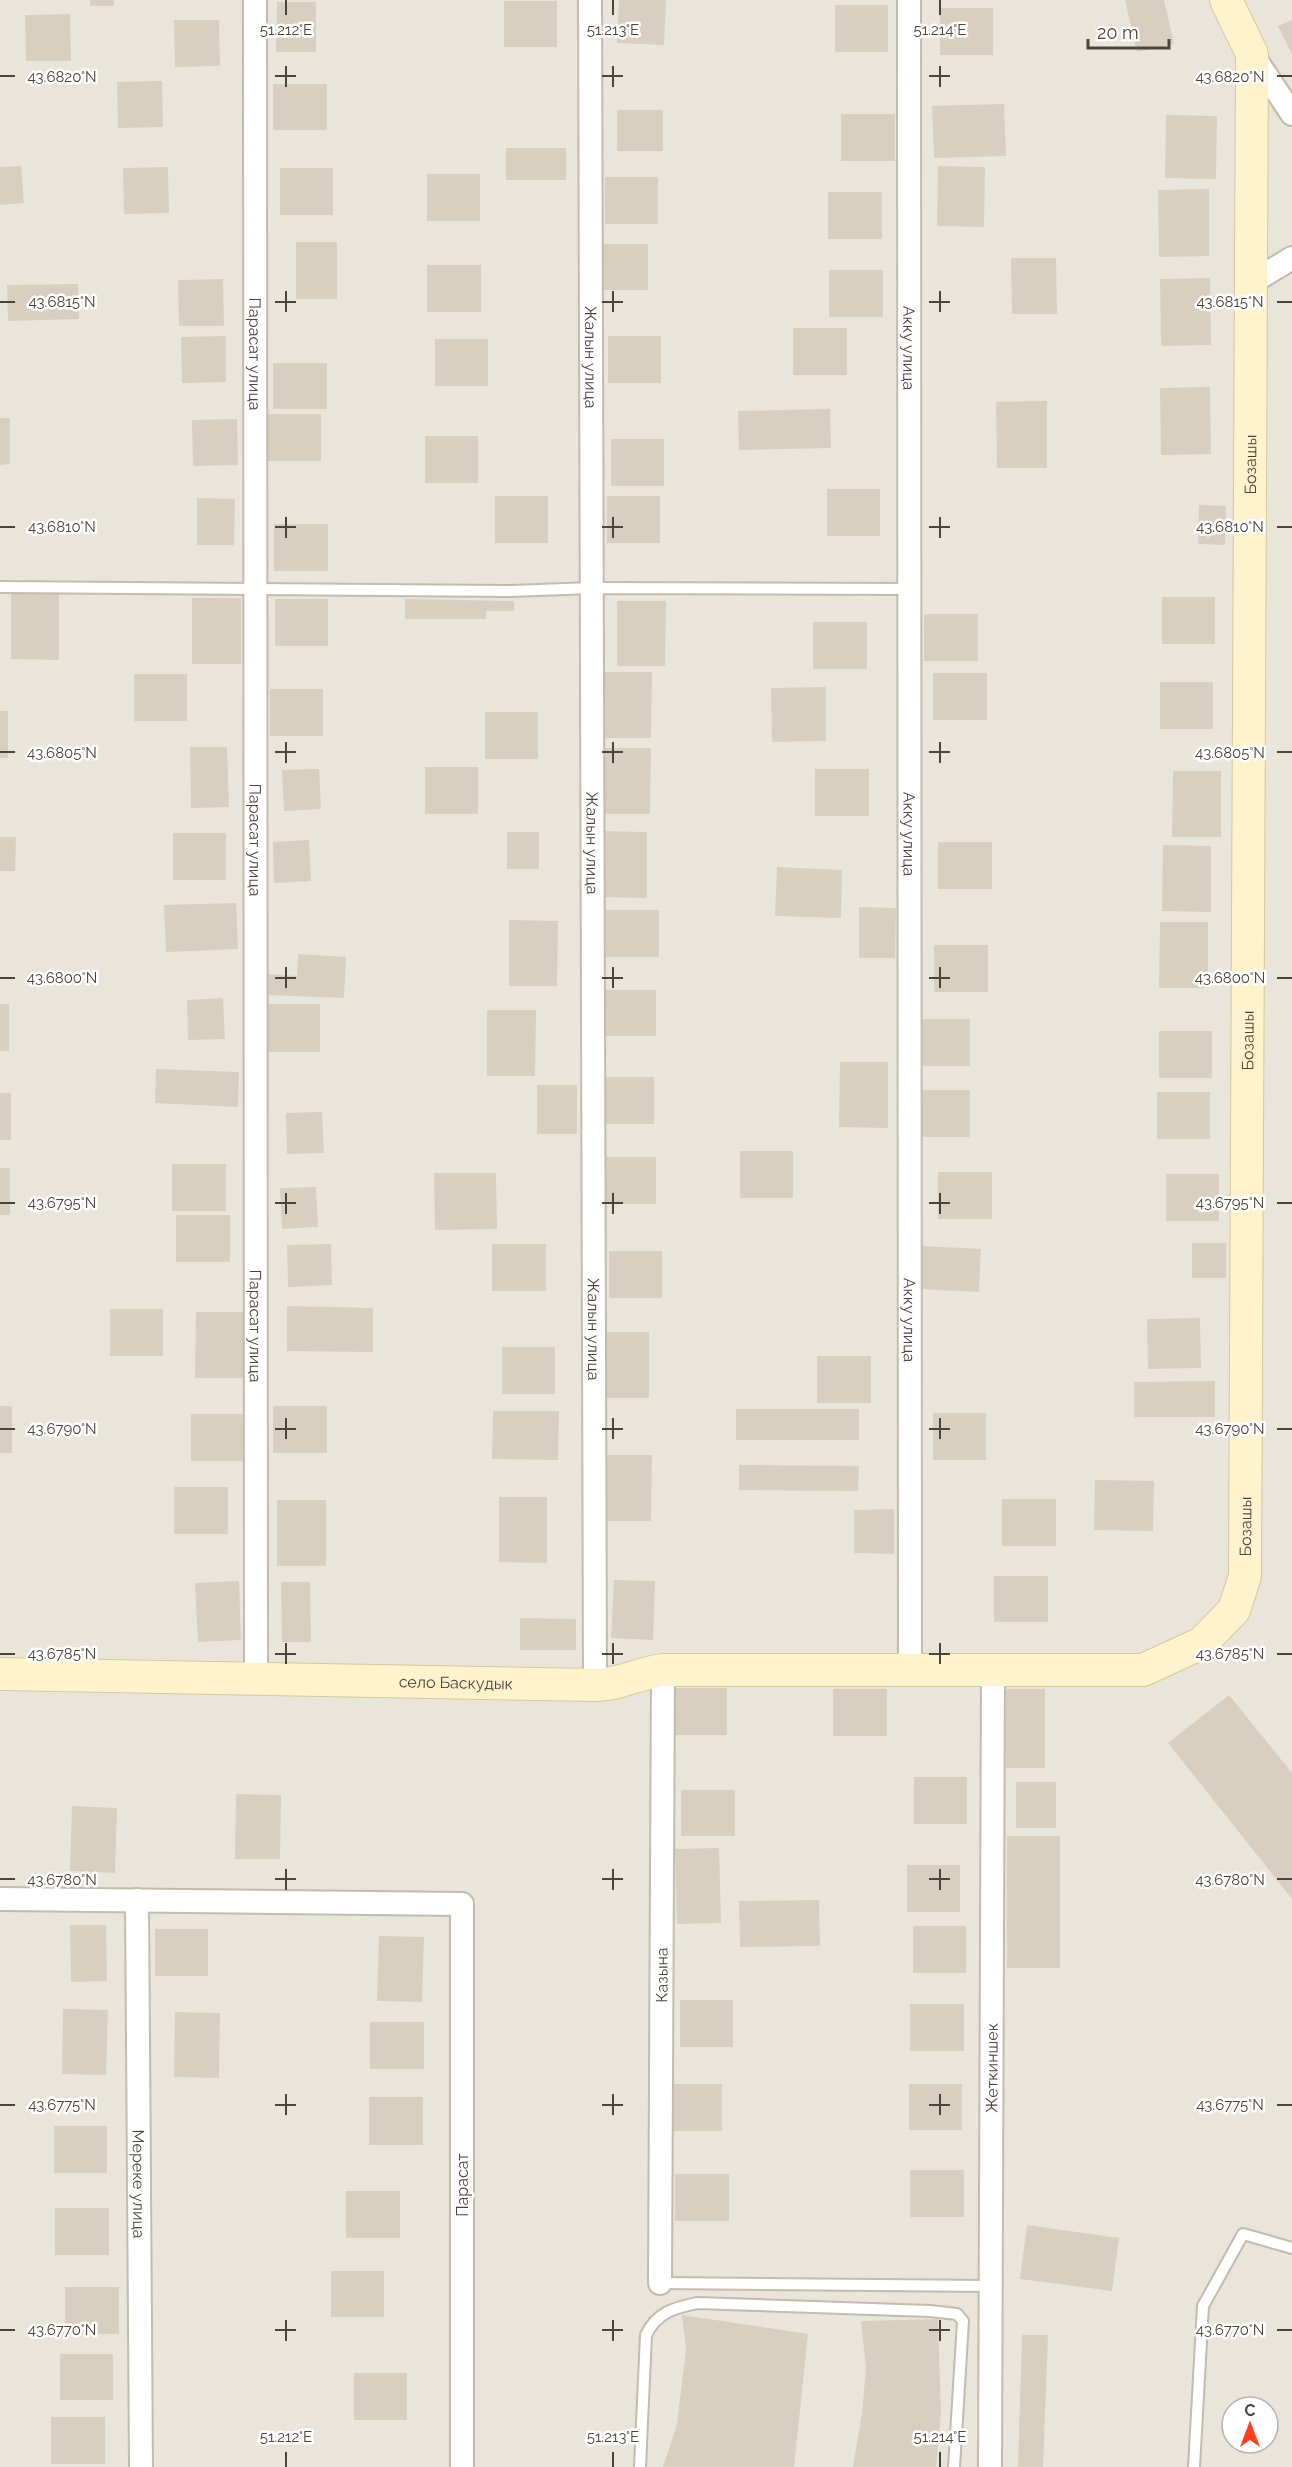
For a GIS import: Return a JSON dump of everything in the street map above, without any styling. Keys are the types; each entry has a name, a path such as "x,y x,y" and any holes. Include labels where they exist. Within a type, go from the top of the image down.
{"street":[{"name":"Парасат улица","path":"255,0 256,1679"},
{"name":"Жалын улица","path":"590,0 595,1686"},
{"name":"Акку улица","path":"909,0 909,1668"},
{"path":"1226,0 1252,54 1292,114"},
{"name":"Бозашы","path":"909,1668 1143,1670 1202,1643 1234,1610 1245,1576 1252,54"},
{"path":"1251,283 1292,258"},
{"name":"село Баскудык","path":"0,1674 595,1686 609,1685 639,1674 663,1670 909,1668"},
{"name":"Жеткиншек","path":"990,2467 993,1669"},
{"name":"Казына","path":"660,2283 663,1670"},
{"path":"0,1899 137,1900"},
{"name":"Парасат","path":"137,1900 462,1904 462,2467"},
{"name":"Мереке улица","path":"137,1900 141,2467"}],"lane":[{"path":"0,587 256,587 500,591 592,588 909,589"},
{"path":"1194,2467 1203,2306 1243,2234 1292,2248"},
{"path":"660,2283 991,2286"},
{"path":"640,2467 646,2335 651,2324 670,2309 697,2303 930,2311 957,2314 963,2321 954,2467"}],"shaded area":[{"path":"0,0 1292,0 1292,2467 0,2467"}],"building":[{"path":"90,0 114,0 114,6 90,6"},
{"path":"619,0 666,0 664,45 617,43"},
{"path":"1125,0 1164,0 1174,44 1137,52"},
{"path":"504,1 557,1 557,47 504,47"},
{"path":"277,2 316,2 316,52 276,52"},
{"path":"835,5 888,5 888,52 835,52"},
{"path":"940,8 993,8 993,55 940,55"},
{"path":"70,14 71,61 26,61 25,15"},
{"path":"174,20 219,20 220,66 175,67"},
{"path":"1292,20 1292,55 1278,26"},
{"path":"162,81 163,127 118,128 117,82"},
{"path":"273,84 327,84 327,130 273,130"},
{"path":"1004,104 1006,156 934,158 932,106"},
{"path":"617,110 663,110 663,151 617,151"},
{"path":"841,114 895,114 895,161 841,161"},
{"path":"1166,115 1217,116 1216,179 1165,178"},
{"path":"506,148 566,148 566,180 506,180"},
{"path":"21,166 24,203 0,205 0,167"},
{"path":"938,166 985,167 984,227 937,226"},
{"path":"168,167 169,213 124,214 123,168"},
{"path":"280,168 333,168 333,215 280,215"},
{"path":"427,174 480,174 480,221 427,221"},
{"path":"605,177 658,177 658,224 605,224"},
{"path":"1209,189 1209,256 1159,257 1158,190"},
{"path":"828,192 882,192 882,239 828,239"},
{"path":"296,242 337,242 337,299 296,299"},
{"path":"594,244 648,244 648,290 594,290"},
{"path":"1011,258 1056,258 1057,314 1012,314"},
{"path":"427,265 481,265 481,312 427,312"},
{"path":"829,270 883,270 883,317 829,317"},
{"path":"1210,278 1211,345 1161,346 1160,279"},
{"path":"223,279 224,326 179,326 178,280"},
{"path":"78,284 79,319 8,321 7,285"},
{"path":"793,328 847,328 847,375 793,375"},
{"path":"226,336 226,382 182,383 181,337"},
{"path":"608,336 661,336 661,383 608,383"},
{"path":"435,339 488,339 488,386 435,386"},
{"path":"273,363 327,363 327,409 273,409"},
{"path":"1210,387 1211,454 1161,455 1160,388"},
{"path":"1047,401 1047,468 997,468 996,402"},
{"path":"830,409 831,448 739,450 738,411"},
{"path":"267,414 321,414 321,461 267,461"},
{"path":"0,418 10,418 10,464 0,465"},
{"path":"237,419 238,465 193,466 192,420"},
{"path":"425,436 478,436 478,483 425,483"},
{"path":"611,439 664,439 664,486 611,486"},
{"path":"827,489 880,489 880,536 827,536"},
{"path":"495,496 548,496 548,543 495,543"},
{"path":"607,496 660,496 660,543 607,543"},
{"path":"197,498 235,499 234,545 197,545"},
{"path":"1199,505 1226,506 1225,545 1198,544"},
{"path":"274,524 328,524 328,571 274,571"},
{"path":"11,593 59,594 59,660 11,659"},
{"path":"1162,597 1215,597 1215,644 1162,644"},
{"path":"192,598 241,598 241,664 192,664"},
{"path":"275,599 328,599 328,646 275,646"},
{"path":"405,599 514,601 514,611 486,611 486,619 405,619"},
{"path":"617,601 666,601 665,666 617,666"},
{"path":"924,614 978,614 978,661 924,661"},
{"path":"813,622 867,622 867,669 813,669"},
{"path":"603,672 652,672 651,738 603,738"},
{"path":"933,673 987,673 987,720 933,720"},
{"path":"134,674 187,674 187,721 134,721"},
{"path":"1160,682 1213,682 1213,729 1160,729"},
{"path":"826,687 826,741 772,742 771,688"},
{"path":"270,689 323,689 323,736 270,736"},
{"path":"0,711 8,711 8,758 0,758"},
{"path":"485,712 538,712 538,759 485,759"},
{"path":"190,747 227,747 229,807 191,808"},
{"path":"602,748 651,748 650,814 602,814"},
{"path":"425,767 478,767 478,814 425,814"},
{"path":"319,769 321,809 284,811 282,770"},
{"path":"815,769 869,769 869,816 815,816"},
{"path":"1173,771 1221,771 1221,837 1172,837"},
{"path":"599,831 647,832 647,898 599,897"},
{"path":"507,832 539,832 539,869 507,869"},
{"path":"173,833 226,833 226,880 173,880"},
{"path":"0,837 16,837 15,871 0,871"},
{"path":"309,840 311,881 274,883 273,842"},
{"path":"938,842 992,842 992,889 938,889"},
{"path":"1163,845 1211,846 1211,912 1162,911"},
{"path":"777,867 842,870 841,918 775,916"},
{"path":"236,903 238,949 166,952 164,905"},
{"path":"859,907 896,908 895,958 859,958"},
{"path":"606,910 659,910 659,957 606,957"},
{"path":"509,920 558,921 557,986 509,986"},
{"path":"1160,922 1208,922 1208,988 1159,988"},
{"path":"934,945 988,945 988,992 934,992"},
{"path":"298,954 346,957 344,998 267,995 268,974 297,976"},
{"path":"603,990 656,990 656,1036 603,1036"},
{"path":"223,998 225,1039 188,1040 187,1000"},
{"path":"0,1004 9,1004 9,1051 0,1051"},
{"path":"267,1004 320,1004 320,1052 267,1052"},
{"path":"487,1010 536,1010 535,1076 487,1076"},
{"path":"917,1019 970,1019 970,1066 917,1066"},
{"path":"1159,1031 1212,1031 1212,1078 1159,1078"},
{"path":"840,1062 888,1062 888,1128 839,1127"},
{"path":"156,1069 239,1072 238,1107 155,1103"},
{"path":"601,1077 654,1077 654,1124 601,1124"},
{"path":"537,1085 577,1085 577,1134 537,1134"},
{"path":"917,1090 970,1090 970,1137 917,1137"},
{"path":"1157,1092 1210,1092 1210,1139 1157,1139"},
{"path":"0,1093 11,1093 11,1140 0,1140"},
{"path":"322,1112 324,1153 287,1154 286,1113"},
{"path":"740,1151 793,1151 793,1198 740,1198"},
{"path":"603,1157 656,1157 656,1204 603,1204"},
{"path":"172,1164 226,1164 226,1211 172,1211"},
{"path":"0,1168 10,1168 10,1215 0,1215"},
{"path":"938,1172 992,1172 992,1219 938,1219"},
{"path":"434,1173 496,1173 497,1229 435,1230"},
{"path":"1166,1174 1219,1174 1219,1221 1166,1221"},
{"path":"316,1187 318,1227 282,1229 280,1188"},
{"path":"176,1215 230,1215 230,1262 176,1262"},
{"path":"1192,1243 1226,1243 1226,1278 1192,1278"},
{"path":"331,1244 332,1285 288,1287 287,1245"},
{"path":"492,1244 546,1244 546,1291 492,1291"},
{"path":"922,1246 981,1249 979,1292 920,1289"},
{"path":"609,1251 662,1251 662,1298 609,1298"},
{"path":"287,1306 373,1308 373,1352 287,1351"},
{"path":"110,1309 163,1309 163,1356 110,1356"},
{"path":"196,1312 244,1312 244,1378 195,1378"},
{"path":"1200,1318 1201,1368 1148,1369 1147,1319"},
{"path":"601,1332 649,1332 649,1398 600,1398"},
{"path":"502,1347 555,1347 555,1394 502,1394"},
{"path":"817,1356 871,1356 871,1403 817,1403"},
{"path":"1215,1381 1215,1417 1134,1417 1134,1382"},
{"path":"0,1406 12,1406 12,1453 0,1453"},
{"path":"273,1406 327,1406 327,1453 273,1453"},
{"path":"736,1409 859,1409 859,1440 736,1440"},
{"path":"493,1411 559,1411 558,1460 492,1459"},
{"path":"933,1413 986,1413 986,1460 933,1460"},
{"path":"191,1414 244,1414 244,1461 191,1461"},
{"path":"603,1455 652,1455 651,1521 603,1521"},
{"path":"739,1465 859,1466 858,1491 739,1490"},
{"path":"1095,1480 1154,1481 1153,1531 1094,1530"},
{"path":"174,1487 228,1487 228,1534 174,1534"},
{"path":"499,1497 547,1497 547,1563 499,1562"},
{"path":"1002,1499 1056,1499 1056,1546 1002,1546"},
{"path":"277,1500 326,1500 326,1566 277,1566"},
{"path":"894,1509 894,1554 854,1553 854,1510"},
{"path":"994,1576 1048,1576 1048,1622 994,1622"},
{"path":"614,1580 655,1581 653,1640 611,1638"},
{"path":"239,1581 241,1640 198,1642 195,1583"},
{"path":"281,1582 310,1582 311,1642 282,1642"},
{"path":"520,1618 576,1619 576,1650 520,1650"},
{"path":"673,1688 727,1688 727,1735 673,1735"},
{"path":"833,1689 887,1689 887,1736 833,1736"},
{"path":"1006,1689 1045,1689 1045,1768 1006,1768"},
{"path":"1229,1695 1292,1773 1292,1899 1168,1743"},
{"path":"914,1777 967,1777 967,1824 914,1824"},
{"path":"1016,1782 1056,1782 1056,1828 1016,1828"},
{"path":"681,1790 735,1790 735,1836 681,1836"},
{"path":"236,1794 281,1795 280,1859 235,1859"},
{"path":"72,1806 117,1808 115,1873 70,1871"},
{"path":"1007,1836 1060,1836 1060,1968 1007,1968"},
{"path":"719,1848 721,1923 677,1924 675,1849"},
{"path":"907,1865 960,1865 960,1912 907,1912"},
{"path":"819,1900 820,1946 740,1947 739,1901"},
{"path":"70,1925 106,1925 107,1981 71,1982"},
{"path":"913,1926 966,1926 966,1973 913,1973"},
{"path":"155,1929 208,1929 208,1976 155,1976"},
{"path":"379,1936 424,1937 422,2002 377,2001"},
{"path":"680,2000 733,2000 733,2047 680,2047"},
{"path":"910,2004 964,2004 964,2051 910,2051"},
{"path":"63,2009 108,2010 106,2075 62,2074"},
{"path":"175,2012 220,2013 219,2078 174,2077"},
{"path":"370,2022 424,2022 424,2069 370,2069"},
{"path":"669,2084 722,2084 722,2131 669,2131"},
{"path":"909,2084 962,2084 962,2130 909,2130"},
{"path":"369,2097 423,2097 423,2145 369,2145"},
{"path":"54,2126 107,2126 107,2173 54,2173"},
{"path":"910,2170 964,2170 964,2217 910,2217"},
{"path":"675,2174 729,2174 729,2221 675,2221"},
{"path":"346,2191 400,2191 400,2238 346,2238"},
{"path":"55,2208 109,2208 109,2255 55,2255"},
{"path":"1027,2225 1119,2238 1112,2291 1020,2279"},
{"path":"331,2271 384,2271 384,2317 331,2317"},
{"path":"65,2287 119,2287 119,2334 65,2334"},
{"path":"682,2315 808,2334 794,2467 663,2467 677,2424 686,2349"},
{"path":"938,2319 941,2413 936,2467 853,2467 862,2413 866,2368 861,2321"},
{"path":"1022,2335 1048,2335 1043,2467 1018,2467"},
{"path":"60,2354 113,2354 113,2400 60,2400"},
{"path":"354,2373 407,2373 407,2420 354,2420"},
{"path":"51,2417 105,2417 105,2464 51,2464"}]}
